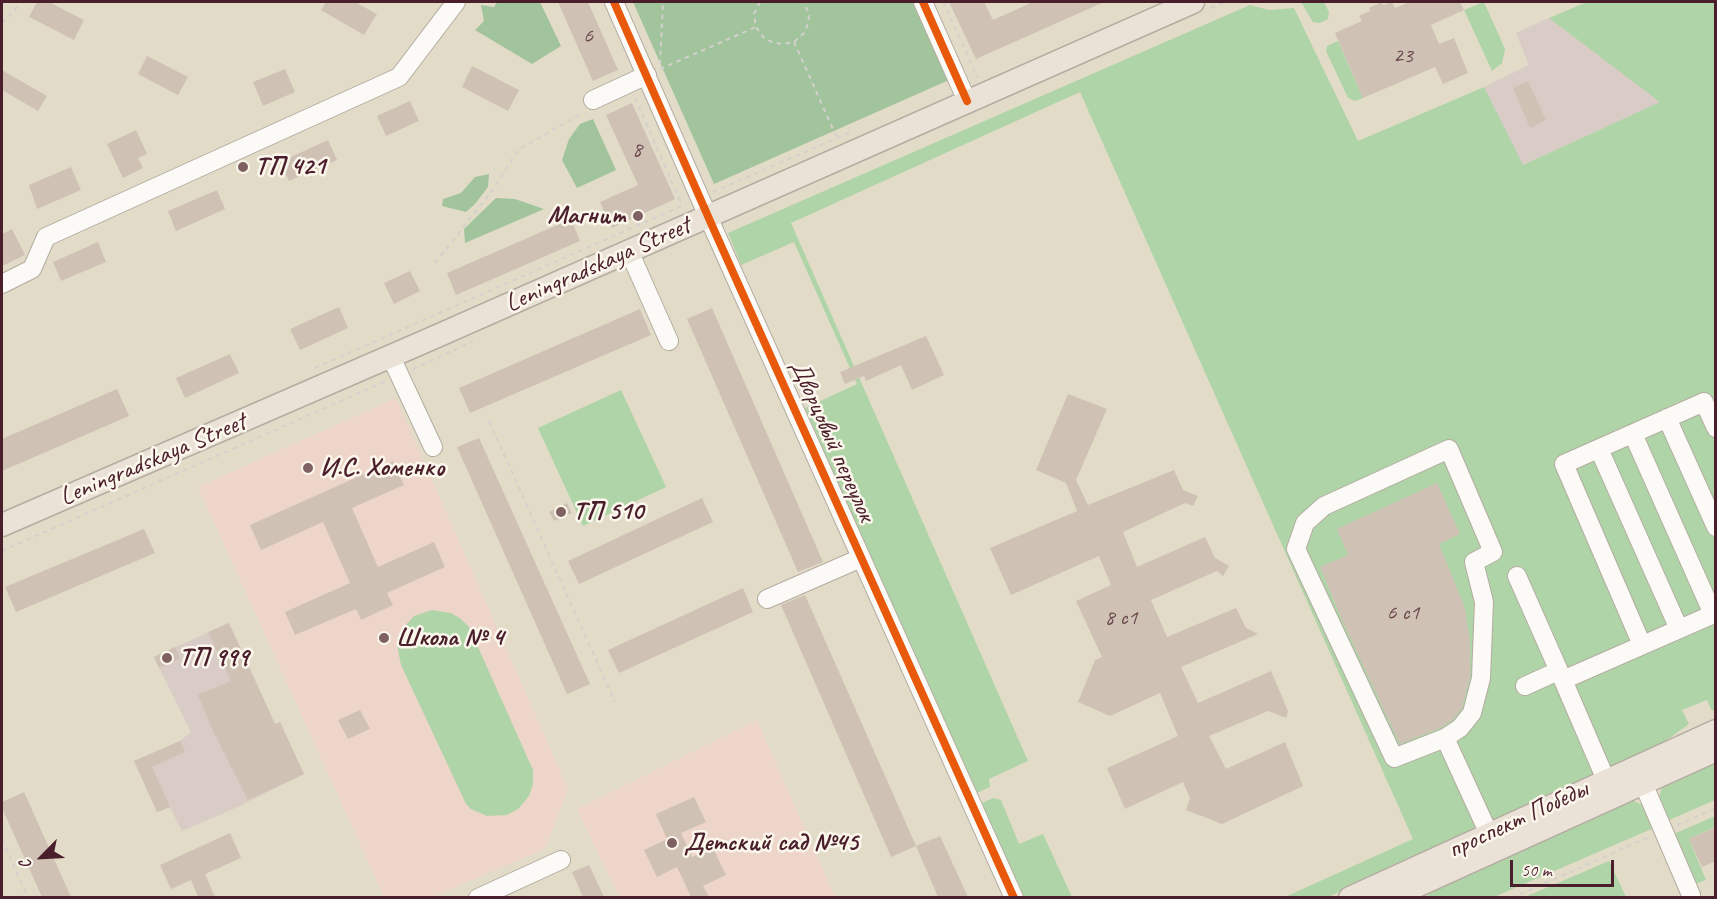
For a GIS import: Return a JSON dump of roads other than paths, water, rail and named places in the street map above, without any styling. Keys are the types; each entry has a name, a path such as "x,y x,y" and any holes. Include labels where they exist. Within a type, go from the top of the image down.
{"main road":[{"name":"Leningradskaya Street","path":"2,525 395,366 629,251 1193,2"},
{"name":"проспект Победы","path":"1350,897 1403,889 1639,775 1716,730"},
{"name":"проспект Победы","path":"1403,889 1489,834 1606,780 1639,775 1716,750"}],"street":[{"path":"2,284 32,269 46,237 399,77 456,2"},
{"name":"Дворцовый переулок","path":"614,2 1014,897"},
{"path":"923,2 967,101"},
{"path":"589,106 646,75"},
{"path":"629,251 669,341"},
{"path":"395,366 432,447"},
{"path":"1642,645 1564,464 1704,402 1716,428"},
{"path":"1667,418 1716,527"},
{"path":"1525,686 1561,676 1714,614 1633,434"},
{"path":"1449,449 1494,552 1474,562 1484,602 1484,642 1481,678 1472,713 1460,728 1445,738 1394,758 1296,549 1305,524 1324,506 1449,449"},
{"path":"1599,449 1679,629"},
{"path":"767,599 861,558"},
{"path":"1517,576 1606,780"},
{"path":"1445,738 1489,834"},
{"path":"1639,775 1691,895"},
{"path":"478,897 561,860"}],"place":[{"name":"ТП 421","path":"243,167"},
{"name":"Магнит","path":"638,216"},
{"name":"И.С. Хоменко","path":"308,468"},
{"name":"ТП 510","path":"561,512"},
{"name":"Школа № 4","path":"384,638"},
{"name":"ТП 999","path":"167,658"},
{"name":"Детский сад №45","path":"672,843"}]}
